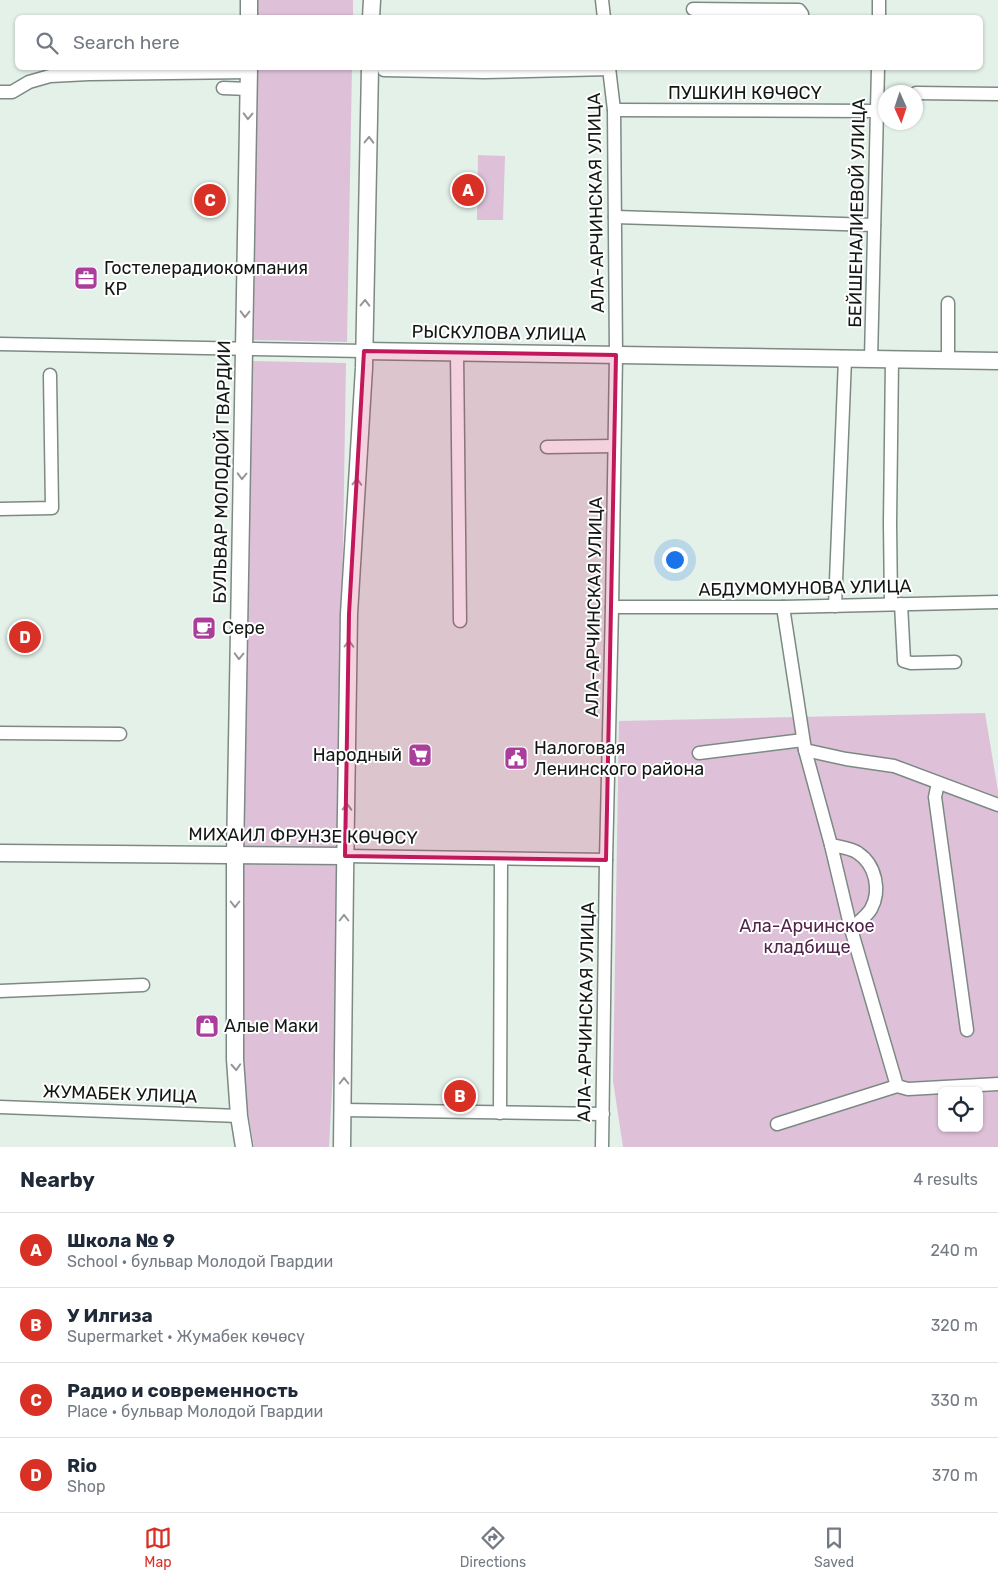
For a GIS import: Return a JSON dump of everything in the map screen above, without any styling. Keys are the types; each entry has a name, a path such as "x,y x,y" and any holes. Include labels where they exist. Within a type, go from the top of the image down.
{"main road":[{"path":"249,0 249,15"},
{"path":"371,15 372,0"},
{"name":"БУЛЬВАР МОЛОДОЙ ГВАРДИИ","path":"244,1147 239,1116 235,1059 235,856 249,70"},
{"path":"342,1147 350,614 377,70"},
{"name":"РЫСКУЛОВА УЛИЦА","path":"364,351 998,361"},
{"name":"МИХАИЛ ФРУНЗЕ КӨЧӨСҮ","path":"0,853 345,856"}],"street":[{"path":"602,0 604,15"},
{"path":"879,0 879,15"},
{"path":"693,10 799,10 802,15"},
{"path":"0,92 12,92 29,82 50,76 249,70"},
{"path":"413,70 484,72 546,70"},
{"name":"АЛА-АРЧИНСКАЯ УЛИЦА","path":"602,1147 616,355 614,110 609,70"},
{"name":"БЕЙШЕНАЛИЕВОЙ УЛИЦА","path":"878,70 880,85"},
{"path":"223,88 249,89"},
{"path":"923,93 998,94"},
{"name":"БЕЙШЕНАЛИЕВОЙ УЛИЦА","path":"872,360 878,106"},
{"name":"ПУШКИН КӨЧӨСҮ","path":"614,110 877,111"},
{"path":"615,216 874,225"},
{"path":"948,302 948,360"},
{"name":"РЫСКУЛОВА УЛИЦА","path":"0,344 364,351"},
{"path":"457,353 460,621"},
{"path":"835,606 844,359"},
{"path":"892,360 890,523 896,604 904,661 911,663 955,662"},
{"path":"0,509 52,508 50,375"},
{"path":"547,447 614,446"},
{"name":"АБДУМОМУНОВА УЛИЦА","path":"612,608 783,607 998,602"},
{"path":"783,607 804,745 851,929 897,1086"},
{"path":"0,733 120,734"},
{"path":"698,753 804,745 846,759 894,766 998,805"},
{"path":"938,783 935,796 967,1030"},
{"path":"831,845 857,852 868,862 875,876 877,892 871,910 851,929"},
{"name":"МИХАИЛ ФРУНЗЕ КӨЧӨСҮ","path":"345,856 606,860"},
{"path":"500,1113 501,859"},
{"path":"0,991 142,985"},
{"path":"777,1124 897,1086 908,1089 998,1084"},
{"name":"ЖУМАБЕК УЛИЦА","path":"0,1107 239,1116"},
{"path":"344,1110 602,1114"}],"highlighted area":[{"path":"364,351 616,355 606,860 345,856 349,614"}],"green space":[{"path":"256,0 353,0 353,15 256,15"},
{"path":"255,70 352,70 347,342 250,340"},
{"path":"478,155 505,156 503,220 477,220"},
{"path":"249,361 346,363 338,849 241,848"},
{"name":"Ала-Арчинское кладбище","path":"985,713 998,791 998,1147 623,1147 613,1081 619,721"},
{"path":"240,864 337,864 334,1053 329,1147 254,1147 243,1082"}],"place":[{"name":"Школа № 9","path":"468,190"},
{"name":"Радио и современность","path":"210,200"},
{"name":"Гостелерадиокомпания КР","path":"86,278"},
{"name":"Сере","path":"204,628"},
{"name":"Rio","path":"25,637"},
{"name":"Народный","path":"420,755"},
{"name":"Налоговая Ленинского района","path":"516,758"},
{"name":"Алые Маки","path":"207,1026"},
{"name":"У Илгиза","path":"460,1096"}]}
